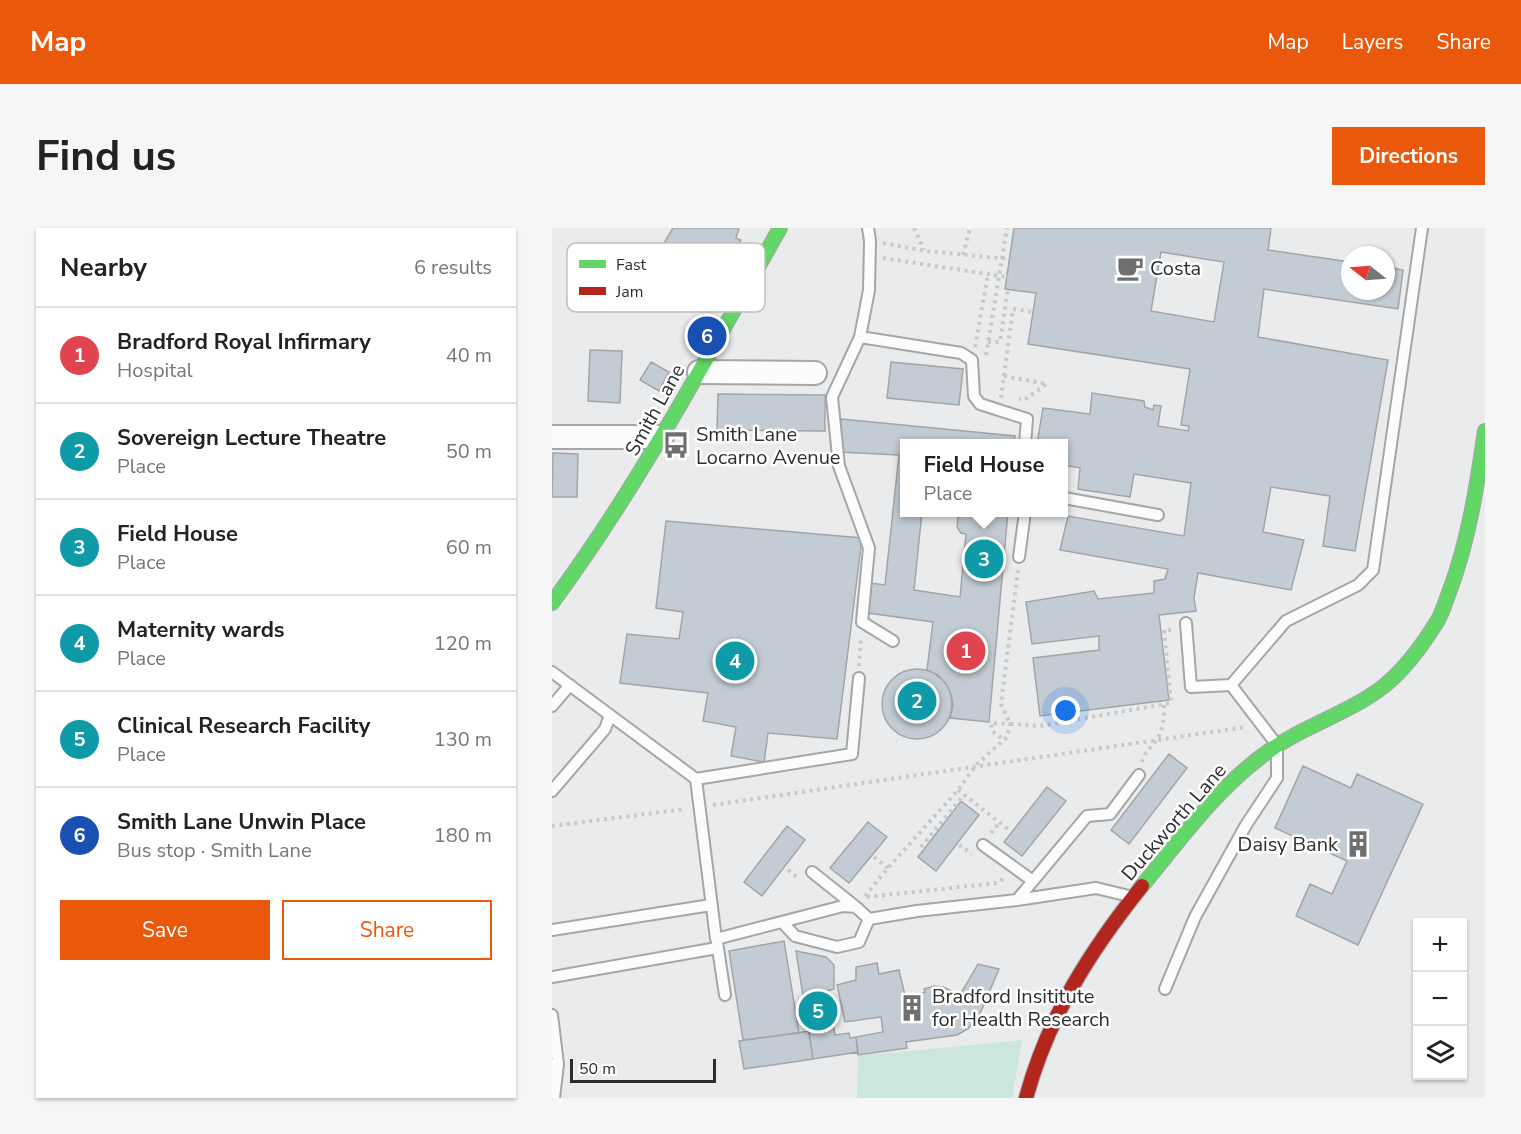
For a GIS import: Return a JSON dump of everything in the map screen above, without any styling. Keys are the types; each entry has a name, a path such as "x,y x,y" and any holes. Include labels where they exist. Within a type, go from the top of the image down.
{"street":[{"name":"Smith Lane","path":"765,255 780,228"},
{"name":"Smith Lane","path":"552,603 589,555 641,474 733,312"},
{"path":"699,372 815,374"},
{"name":"Duckworth Lane","path":"1026,1098 1031,1072 1055,1018 1098,946 1149,877 1228,784 1277,745 1379,690 1411,658 1438,621 1456,577 1462,555 1485,430"},
{"path":"552,437 662,437"}],"lane":[{"path":"868,228 869,290 860,337 832,397 839,466 869,548 862,622 893,641"},
{"path":"1186,626 1191,687 1231,686 1286,621 1358,585 1373,570 1422,228"},
{"path":"860,337 961,353 972,360 974,396 980,404 1027,419 1025,439"},
{"path":"1068,499 1158,515"},
{"path":"1019,557 1024,517"},
{"path":"552,672 696,779 852,754 859,678"},
{"path":"552,706 570,685"},
{"path":"1165,988 1195,917 1246,825 1277,778 1277,745 1231,686"},
{"path":"552,791 605,729 610,715"},
{"path":"1017,900 1087,816 1110,814 1139,775"},
{"path":"696,779 724,995"},
{"path":"983,845 1033,881"},
{"path":"812,872 868,919"},
{"path":"868,919 1096,888 1135,897"},
{"path":"552,930 711,904"},
{"path":"552,977 717,943 843,906 856,907"},
{"path":"783,923 795,936 837,947 858,942 868,919"},
{"path":"552,1015 555,1064 554,1098"}],"path":[{"path":"914,228 924,250"},
{"path":"963,255 970,228"},
{"path":"992,318 1007,228"},
{"path":"886,244 1009,259"},
{"path":"870,256 1018,278"},
{"path":"972,360 979,313 991,274"},
{"path":"988,342 1000,342 1008,289"},
{"path":"1002,390 1013,309 1033,312"},
{"path":"1001,397 1024,400 1047,384 1004,376"},
{"path":"856,907 958,790 976,765 1007,737 1010,724 1001,704 1016,585"},
{"path":"859,678 862,622"},
{"path":"1004,740 992,731 991,723 1038,726 1171,703 1164,630 1186,626"},
{"path":"1139,775 1143,758 1157,739 1163,725 1164,704"},
{"path":"552,826 698,807 1260,724"},
{"path":"958,790 1009,830"},
{"path":"921,847 964,795"},
{"path":"996,827 1000,822"},
{"path":"874,857 888,868"},
{"path":"864,898 997,883 1016,869"}],"green space":[{"path":"1022,1040 1012,1098 857,1098 858,1056"}],"building":[{"path":"673,228 739,228 736,238 741,240 739,243 664,243"},
{"path":"1014,228 1271,228 1268,250 1341,261 1341,300 1395,300 1395,269 1403,270 1398,309 1264,289 1258,337 1388,360 1355,551 1323,546 1330,496 1271,487 1263,532 1304,540 1291,590 1198,573 1194,598 1196,611 1159,615 1169,700 1040,716 1033,658 1099,650 1099,636 1032,644 1026,602 1094,591 1098,599 1154,593 1154,581 1165,579 1168,569 1060,550 1068,516 1184,536 1191,483 1134,474 1130,497 1078,489 1080,468 1068,466 1068,439 1038,439 1043,408 1090,414 1092,393 1144,401 1145,407 1153,410 1154,405 1161,406 1158,426 1188,431 1189,426 1181,425 1190,369 1028,344 1036,293 1005,289","holes":["1161,252 1224,262 1214,322 1151,311"]},
{"path":"590,350 622,351 620,403 588,401"},
{"path":"651,362 669,372 659,391 640,380"},
{"path":"891,362 963,369 959,405 887,398"},
{"path":"718,394 825,395 825,431 717,430"},
{"path":"841,419 1015,436 1015,439 900,439 900,517 921,517 914,590 960,597 966,534 961,533 957,527 958,518 1008,517 989,722 950,718 953,706 951,694 938,675 927,670 933,622 868,613 871,583 885,585 899,455 838,452"},
{"path":"553,453 578,454 577,497 552,497"},
{"path":"666,521 862,538 837,739 768,733 764,762 731,756 736,727 703,721 708,693 620,683 627,634 679,639 683,612 656,608"},
{"path":"910,669 924,669 937,675 946,684 952,697 950,717 942,729 924,739 910,739 897,733 888,724 882,711 882,697 888,684 897,675"},
{"path":"1169,754 1187,768 1129,844 1111,830"},
{"name":"Daisy Bank","path":"1303,766 1351,788 1357,774 1423,804 1358,945 1296,916 1310,884 1332,894 1347,861 1275,828"},
{"path":"1047,787 1066,801 1022,856 1004,842"},
{"path":"961,801 979,815 936,871 918,857"},
{"path":"868,822 887,837 849,883 830,868"},
{"path":"787,826 805,840 762,896 744,882"},
{"path":"784,941 799,1033 743,1040 729,951"},
{"path":"796,951 826,957 834,965 834,989 827,991 835,1035 849,1033 850,1038 856,1037 858,1052 813,1059"},
{"name":"Bradford Insititute for Health Research","path":"877,963 879,974 899,970 906,1000 934,986 943,987 960,995 978,964 999,969 979,1016 968,1029 957,1035 906,1042 907,1048 858,1055 856,1037 883,1032 881,1017 845,1022 837,985 856,980 856,967"},
{"path":"809,1031 813,1059 744,1069 739,1041"}],"traffic: fast":[{"path":"765,255 780,228"},
{"path":"552,603 614,513 733,312"},
{"path":"1142,886 1198,817 1245,770 1291,737 1370,696 1392,679 1420,647 1440,617 1457,571 1472,512 1485,431"}],"traffic: jam":[{"path":"1026,1098 1046,1040 1073,986 1105,935 1142,886"}],"place":[{"name":"Costa","path":"1130,268"},
{"name":"Smith Lane Unwin Place","path":"707,336"},
{"name":"Smith Lane Locarno Avenue","path":"676,445"},
{"name":"Field House","path":"984,559"},
{"name":"Bradford Royal Infirmary","path":"966,651"},
{"name":"Maternity wards","path":"735,661"},
{"name":"Sovereign Lecture Theatre","path":"917,701"},
{"name":"Daisy Bank","path":"1358,844"},
{"name":"Bradford Insititute for Health Research","path":"912,1008"},
{"name":"Clinical Research Facility","path":"818,1011"}]}
